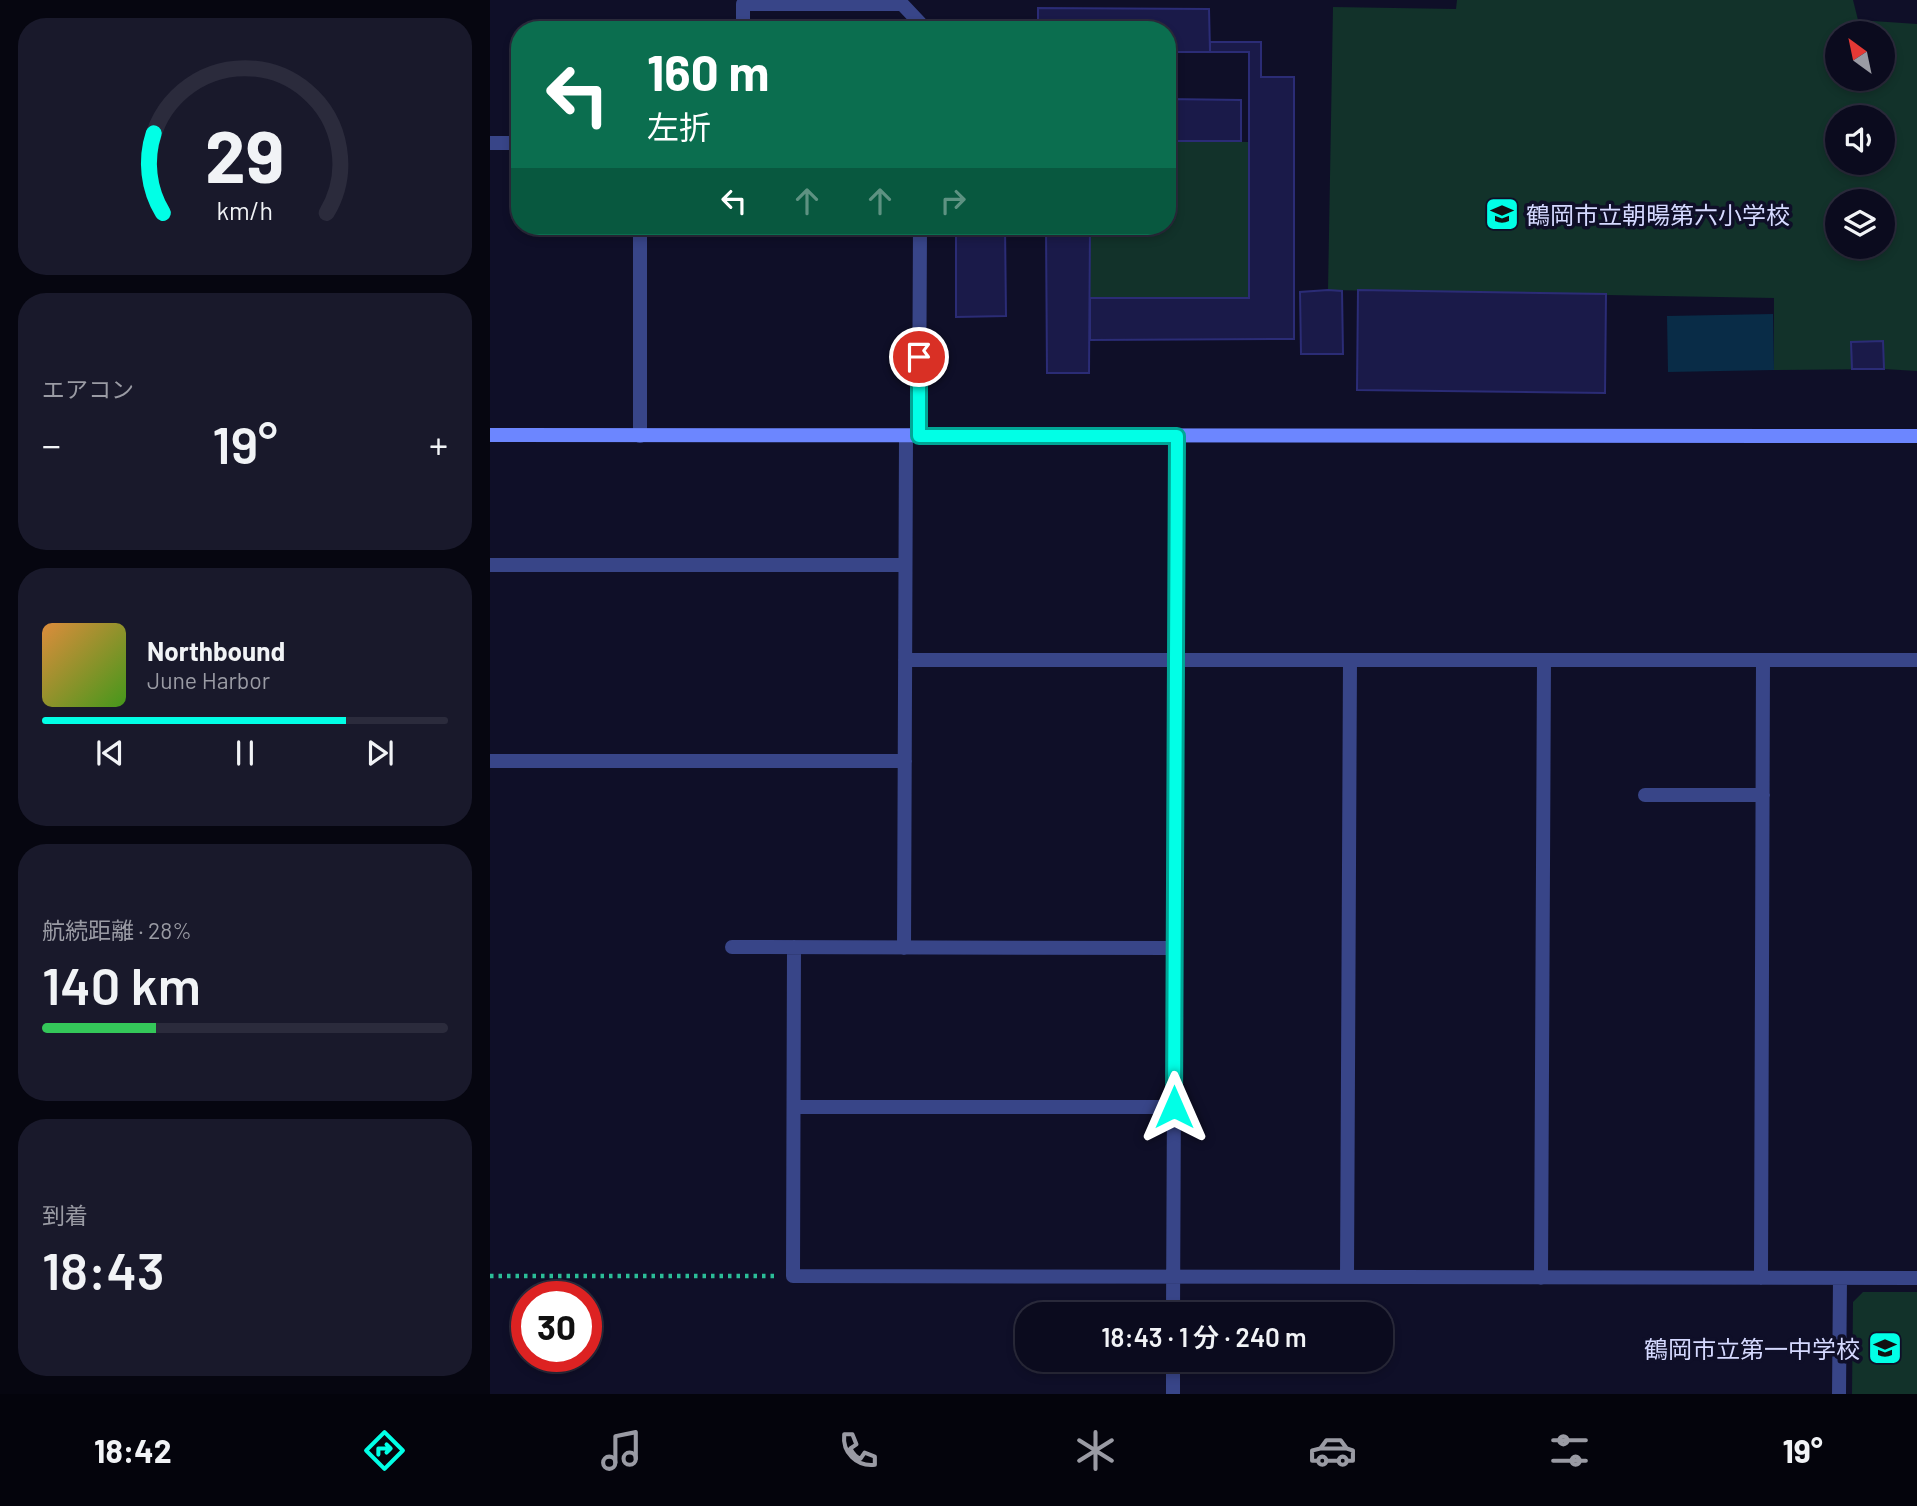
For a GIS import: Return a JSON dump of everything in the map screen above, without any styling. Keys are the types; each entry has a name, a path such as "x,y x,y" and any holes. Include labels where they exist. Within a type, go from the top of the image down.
{"street":[{"path":"743,21 743,4 830,2 902,4 918,21"},
{"path":"490,143 511,143"},
{"path":"640,235 640,436"},
{"path":"904,947 905,565 913,436 920,235"},
{"path":"490,435 1917,436"},
{"path":"1173,1302 1177,436"},
{"path":"490,565 905,565"},
{"path":"905,660 1917,660"},
{"path":"1347,1278 1350,660"},
{"path":"1541,1278 1544,660"},
{"path":"1761,1278 1763,660"},
{"path":"490,761 905,761"},
{"path":"1645,795 1763,795"},
{"path":"732,947 1175,948"},
{"path":"794,947 793,1276 1917,1278"},
{"path":"794,1107 1174,1107"},
{"path":"1839,1394 1840,1278"},
{"path":"1172,1394 1173,1372"}],"path":[{"path":"490,1276 793,1276"}],"green space":[{"path":"1457,0 1853,0 1858,20 1873,21 1825,21 1825,91 1895,91 1895,23 1917,24 1917,371 1774,370 1774,298 1328,290 1333,7 1456,9"},
{"path":"1176,141 1249,142 1249,298 1090,298 1090,235 1176,235"},
{"name":"鶴岡市立第一中学校","path":"1863,1292 1917,1292 1917,1394 1852,1394 1853,1302"}],"water":[{"path":"1773,314 1774,370 1668,372 1667,316"}],"building":[{"path":"1038,8 1209,9 1210,52 1176,52 1176,21 1038,21"},
{"path":"1210,42 1261,42 1261,77 1294,77 1294,339 1090,340 1090,298 1249,298 1249,52 1210,52"},
{"path":"1176,99 1241,100 1241,141 1176,141"},
{"path":"956,235 1005,235 1006,316 956,317"},
{"path":"1046,235 1090,235 1089,373 1047,373"},
{"path":"1358,290 1606,294 1605,393 1357,390"},
{"path":"1342,291 1343,354 1301,354 1300,292"},
{"path":"1883,341 1884,369 1852,369 1851,342"}],"place":[{"name":"鶴岡市立朝暘第六小学校","path":"1502,214"},
{"name":"鶴岡市立第一中学校","path":"1885,1348"}],"route":[{"path":"919,357 919,436 1177,436 1174,1107"}]}
